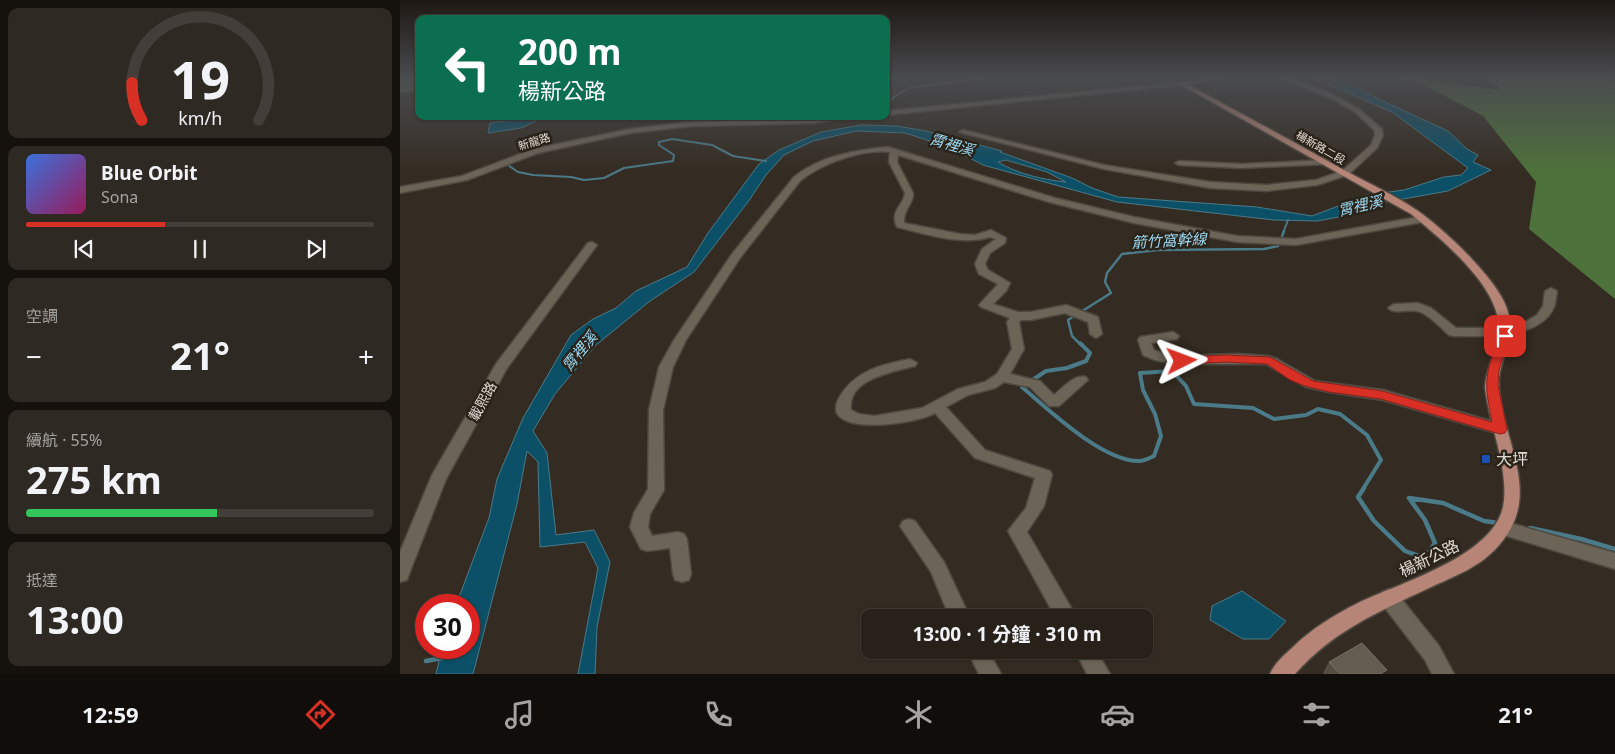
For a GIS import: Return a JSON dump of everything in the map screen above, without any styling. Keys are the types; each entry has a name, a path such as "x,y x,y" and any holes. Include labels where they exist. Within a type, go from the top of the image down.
{"main road":[{"name":"楊新路二段","path":"1229,109 1404,206 1423,219"},
{"name":"楊新公路","path":"1281,674 1297,656 1328,630 1477,555 1503,528 1509,514 1512,499 1511,481 1492,385 1493,370 1505,330 1502,309 1493,294 1447,242 1423,219"}],"street":[{"path":"890,113 921,109"},
{"path":"963,132 1104,167 1210,185 1266,188 1317,182 1345,173 1374,146 1379,135 1378,129 1355,109"},
{"name":"新龍路","path":"400,190 464,178 555,146 637,130 691,124 822,120"},
{"path":"682,574 678,538 647,544 639,527 642,513 656,490 656,410 666,367 680,340 736,256 797,179 808,170 853,153 878,148 894,151 1052,200 1134,220 1237,240 1296,242 1423,219"},
{"path":"894,151 893,162 909,193 909,198 903,203 900,225 960,237 976,238 991,233 999,235 1001,241 986,251 980,264 983,272 1004,283 1002,289 985,305 1017,316 1031,316 1066,309 1094,320 1096,334"},
{"path":"1179,163 1242,166 1324,162"},
{"name":"載熙路","path":"400,574 438,479 501,367 592,244"},
{"path":"1394,308 1418,307 1427,311 1453,332 1505,330 1534,324 1549,308 1551,291"},
{"path":"910,363 884,368 858,380 843,403 844,413 856,419 874,421 926,412 963,392 990,385 1002,377 1018,348 1013,322 1017,316"},
{"path":"1173,336 1144,340 1148,352 1162,359 1182,361 1226,358 1270,360 1295,377 1310,384 1382,395 1500,429"},
{"path":"1002,377 1035,384 1054,403 1082,380"},
{"path":"938,407 980,454 1044,475 1042,491 1023,527 1017,532 1062,609"},
{"path":"910,526 938,568 956,609"},
{"path":"1503,528 1615,561"},
{"path":"1389,598 1432,653 1443,674"},
{"path":"982,659 990,674"},
{"path":"1090,659 1099,674"}],"green space":[{"path":"1471,109 1615,109 1615,299 1529,229 1536,182 1483,116"}],"water":[{"name":"霄裡溪","path":"1386,109 1401,109 1448,131 1467,149 1478,155 1473,162 1491,170 1448,191 1380,203 1357,209 1339,217 1317,221 1274,220 1117,202 983,165 949,147 905,133 856,131 813,141 784,155 766,175 748,202 694,272 650,301 596,345 555,394 533,431 547,453 556,535 594,530 610,562 597,627 595,674 578,674 598,568 585,542 540,547 538,462 527,451 517,504 480,647 480,594 460,594 489,518 497,479 523,418 571,335 593,319 616,308 636,291 687,267 708,233 759,164 779,150 821,132 861,125 897,126 926,131 1002,151 1000,152 1118,197 1257,207 1312,216 1367,195 1404,190 1444,177 1461,175 1468,168","holes":["1006,160 1047,172 1066,182 1031,176 998,162"]},
{"path":"511,120 538,120 521,128 488,133 490,123"},
{"path":"1242,591 1286,621 1269,639 1243,639 1210,620 1212,606"},
{"name":"霄裡溪","path":"439,659 477,659 473,674 436,674"}],"building":[{"path":"1362,643 1387,670 1380,674 1340,674 1329,662"}],"waterway":[{"path":"508,165 518,172 533,175 571,177 584,180 604,178 624,168 673,161 674,155 659,145 659,142 672,139 712,145 733,156 766,161"},
{"name":"箭竹窩幹線","path":"1283,233 1288,220"},
{"name":"箭竹窩幹線","path":"1281,239 1284,231"},
{"name":"箭竹窩幹線","path":"1081,345 1072,336 1068,320 1111,293 1105,282 1107,273 1122,254 1157,250 1264,249 1278,246"},
{"name":"箭竹窩幹線","path":"1031,381 1046,371 1067,368 1086,361 1090,353 1080,343"},
{"name":"箭竹窩幹線","path":"1026,385 1022,387 1061,421 1093,444 1124,459 1139,461 1154,456 1161,436 1155,414 1143,390 1140,373 1172,371 1186,386 1194,404 1253,408 1274,419 1306,415 1318,409 1340,414 1367,435 1381,460 1363,489"},
{"name":"箭竹窩幹線","path":"1364,488 1358,497 1374,521 1405,551 1425,558 1435,543 1425,520 1409,498 1443,503 1484,521 1498,523"},
{"name":"箭竹窩幹線","path":"1530,528 1581,539 1615,549"},
{"path":"426,661 437,659"}],"place":[{"name":"大坪","path":"1486,459"}],"route":[{"path":"1182,361 1226,358 1270,360 1295,377 1310,384 1382,395 1500,429 1492,385 1493,370 1505,336"}]}
